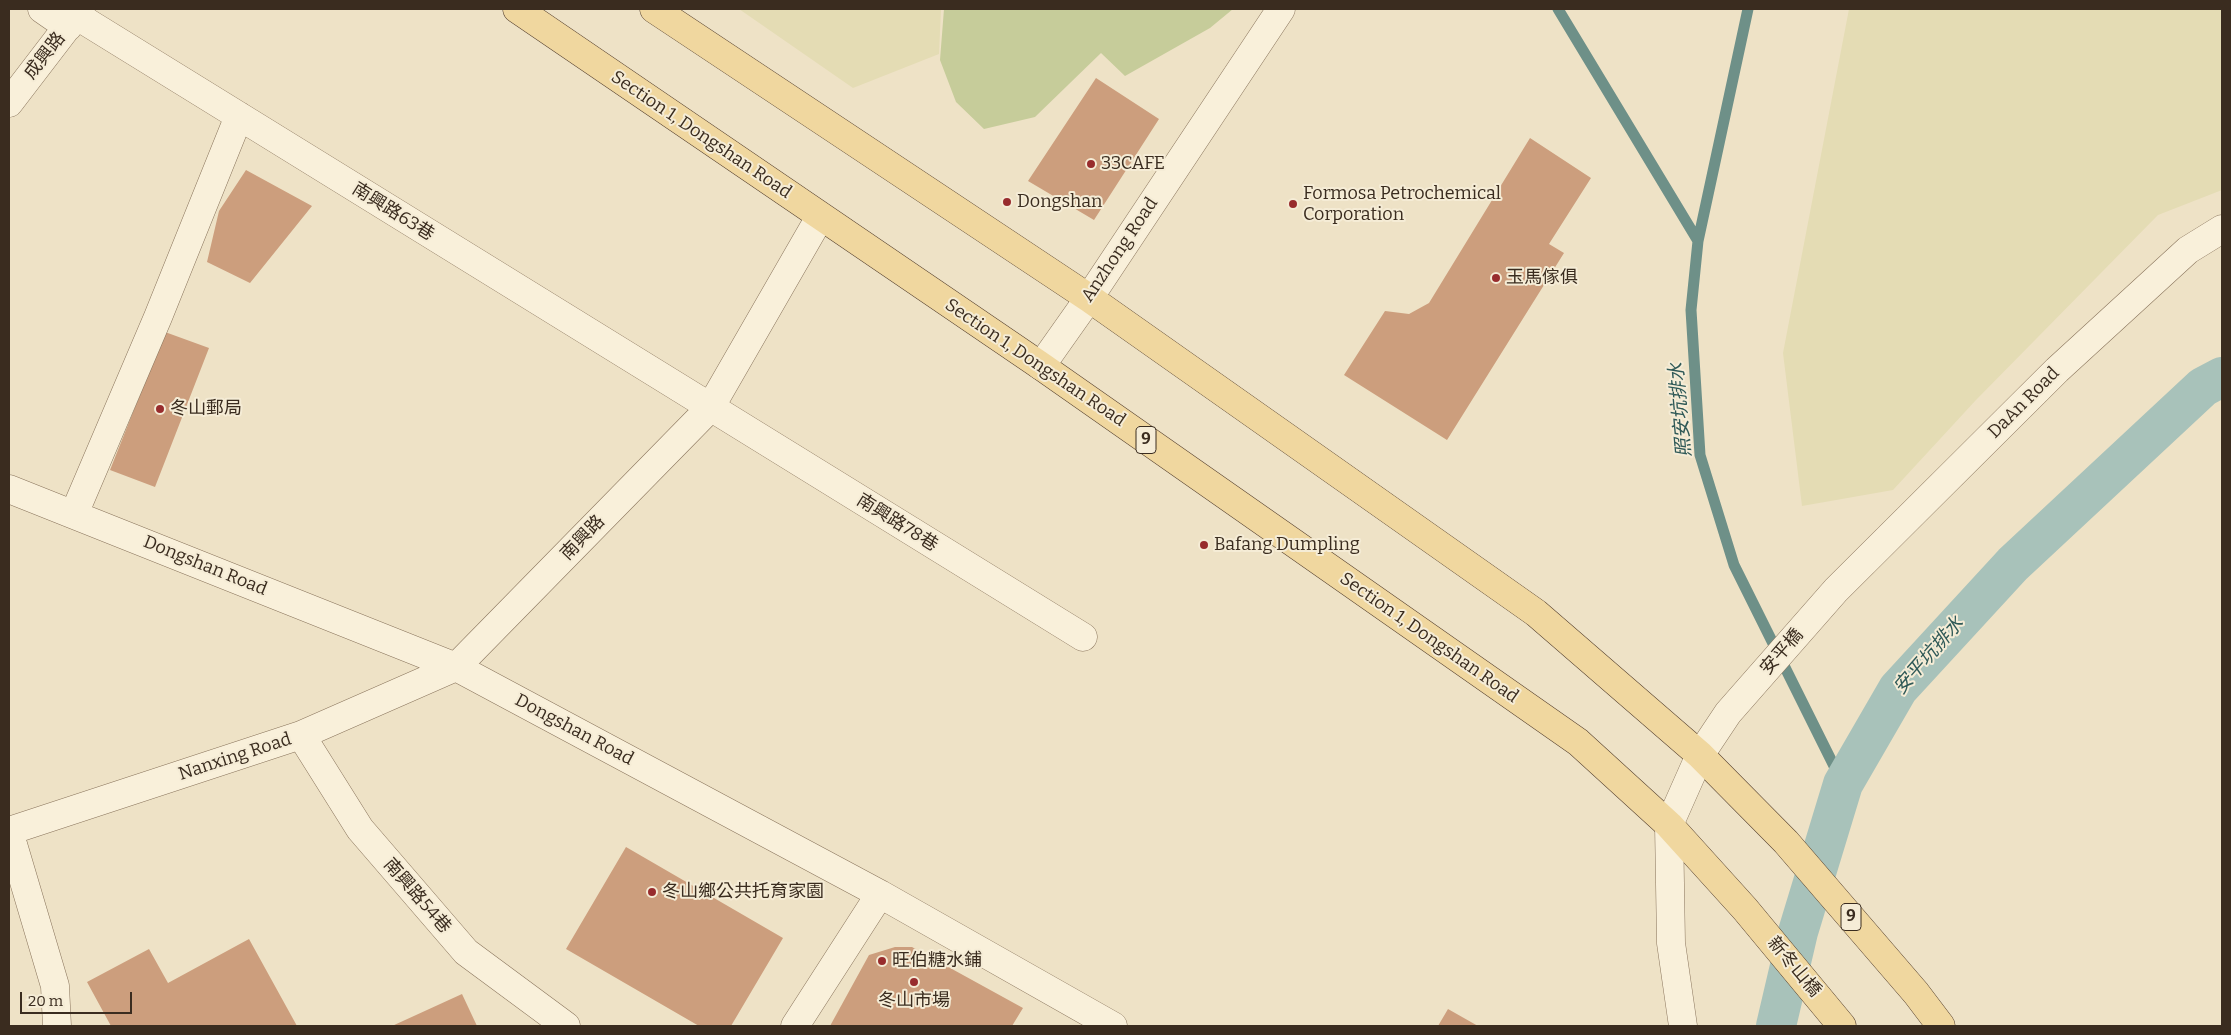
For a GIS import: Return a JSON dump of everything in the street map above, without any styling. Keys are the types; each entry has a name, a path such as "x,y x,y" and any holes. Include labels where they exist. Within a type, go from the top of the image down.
{"main road":[{"name":"Section 1, Dongshan Road","path":"517,9 1041,366 1578,742 1669,825 1745,908"},
{"name":"9","path":"654,9 1089,298 1536,613 1700,755 1786,842 1916,993 1941,1026"},
{"name":"新冬山橋","path":"1745,908 1842,1026"}],"street":[{"name":"南興路63巷","path":"42,9 75,17 239,116 710,408"},
{"name":"Anzhong Road","path":"1041,366 1089,298 1281,9"},
{"name":"成興路","path":"9,103 75,17"},
{"path":"74,514 158,317 239,116"},
{"name":"南興路","path":"456,667 710,408 820,217"},
{"name":"DaAn Road","path":"1836,590 2057,370 2188,250 2222,229"},
{"name":"南興路78巷","path":"710,408 1083,637"},
{"name":"Dongshan Road","path":"9,489 456,667 880,894 1114,1026"},
{"name":"安平橋","path":"1669,825 1700,755 1728,713 1836,590"},
{"name":"Nanxing Road","path":"9,831 301,735 456,667"},
{"name":"南興路54巷","path":"301,735 360,829 466,952 566,1026"},
{"path":"1669,825 1671,943 1683,1026"},
{"path":"9,831 54,986 57,1026"},
{"path":"795,1026 880,894"}],"shaded area":[{"path":"739,9 941,9 939,54 853,88"},
{"path":"1849,9 2222,9 2222,190 2158,215 1976,400 1893,490 1802,506 1783,353"}],"green space":[{"path":"944,9 1233,9 1210,28 1125,76 1101,53 1035,117 984,129 956,102 940,60"}],"building":[{"path":"1096,78 1159,119 1094,220 1028,181"},
{"name":"玉馬傢俱","path":"1530,138 1591,178 1549,244 1564,253 1447,440 1344,375 1385,311 1409,314 1429,303"},
{"path":"246,170 312,206 250,283 207,262 219,211"},
{"name":"冬山郵局","path":"165,332 209,348 155,487 110,470"},
{"name":"冬山鄉公共托育家園","path":"626,847 783,938 731,1026 699,1026 566,949"},
{"path":"249,939 297,1026 111,1026 87,982 149,949 168,983"},
{"name":"冬山市場","path":"895,947 912,947 1023,1008 1012,1026 830,1026 869,955"},
{"path":"462,994 477,1026 392,1026"},
{"path":"1448,1009 1478,1026 1438,1026"}],"waterway":[{"path":"1558,9 1698,241"},
{"name":"照安坑排水","path":"1748,9 1698,241 1691,310 1700,455 1734,565 1843,784"},
{"name":"安平坑排水","path":"1776,1026 1798,932 1843,784 1898,689 2013,564 2203,387 2222,377"}],"place":[{"name":"33CAFE","path":"1091,164"},
{"name":"Dongshan","path":"1007,202"},
{"name":"Formosa Petrochemical Corporation","path":"1293,204"},
{"name":"玉馬傢俱","path":"1496,278"},
{"name":"冬山郵局","path":"160,409"},
{"name":"Bafang Dumpling","path":"1204,545"},
{"name":"冬山鄉公共托育家園","path":"652,892"},
{"name":"旺伯糖水鋪","path":"882,961"},
{"name":"冬山市場","path":"914,982"}]}
